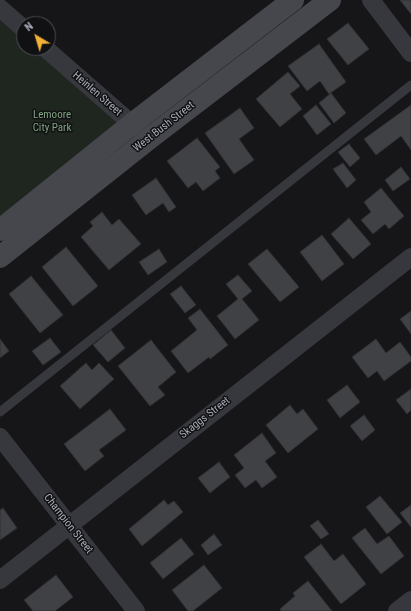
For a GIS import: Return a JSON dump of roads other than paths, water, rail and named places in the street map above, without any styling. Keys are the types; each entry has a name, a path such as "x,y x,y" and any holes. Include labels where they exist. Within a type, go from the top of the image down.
{"main road":[{"name":"West Bush Street","path":"0,230 132,124 292,0"},
{"name":"West Bush Street","path":"0,257 150,138 330,0"}],"street":[{"path":"371,0 411,53"},
{"path":"0,8 16,22"},
{"name":"Heinlen Street","path":"55,56 150,138"},
{"name":"Skaggs Street","path":"0,580 411,257"},
{"name":"Champion Street","path":"0,437 136,611"},
{"path":"397,611 411,600"}],"lane":[{"path":"0,412 411,85"}],"park label":[{"name":"Lemoore City Park","path":"52,121"}]}
